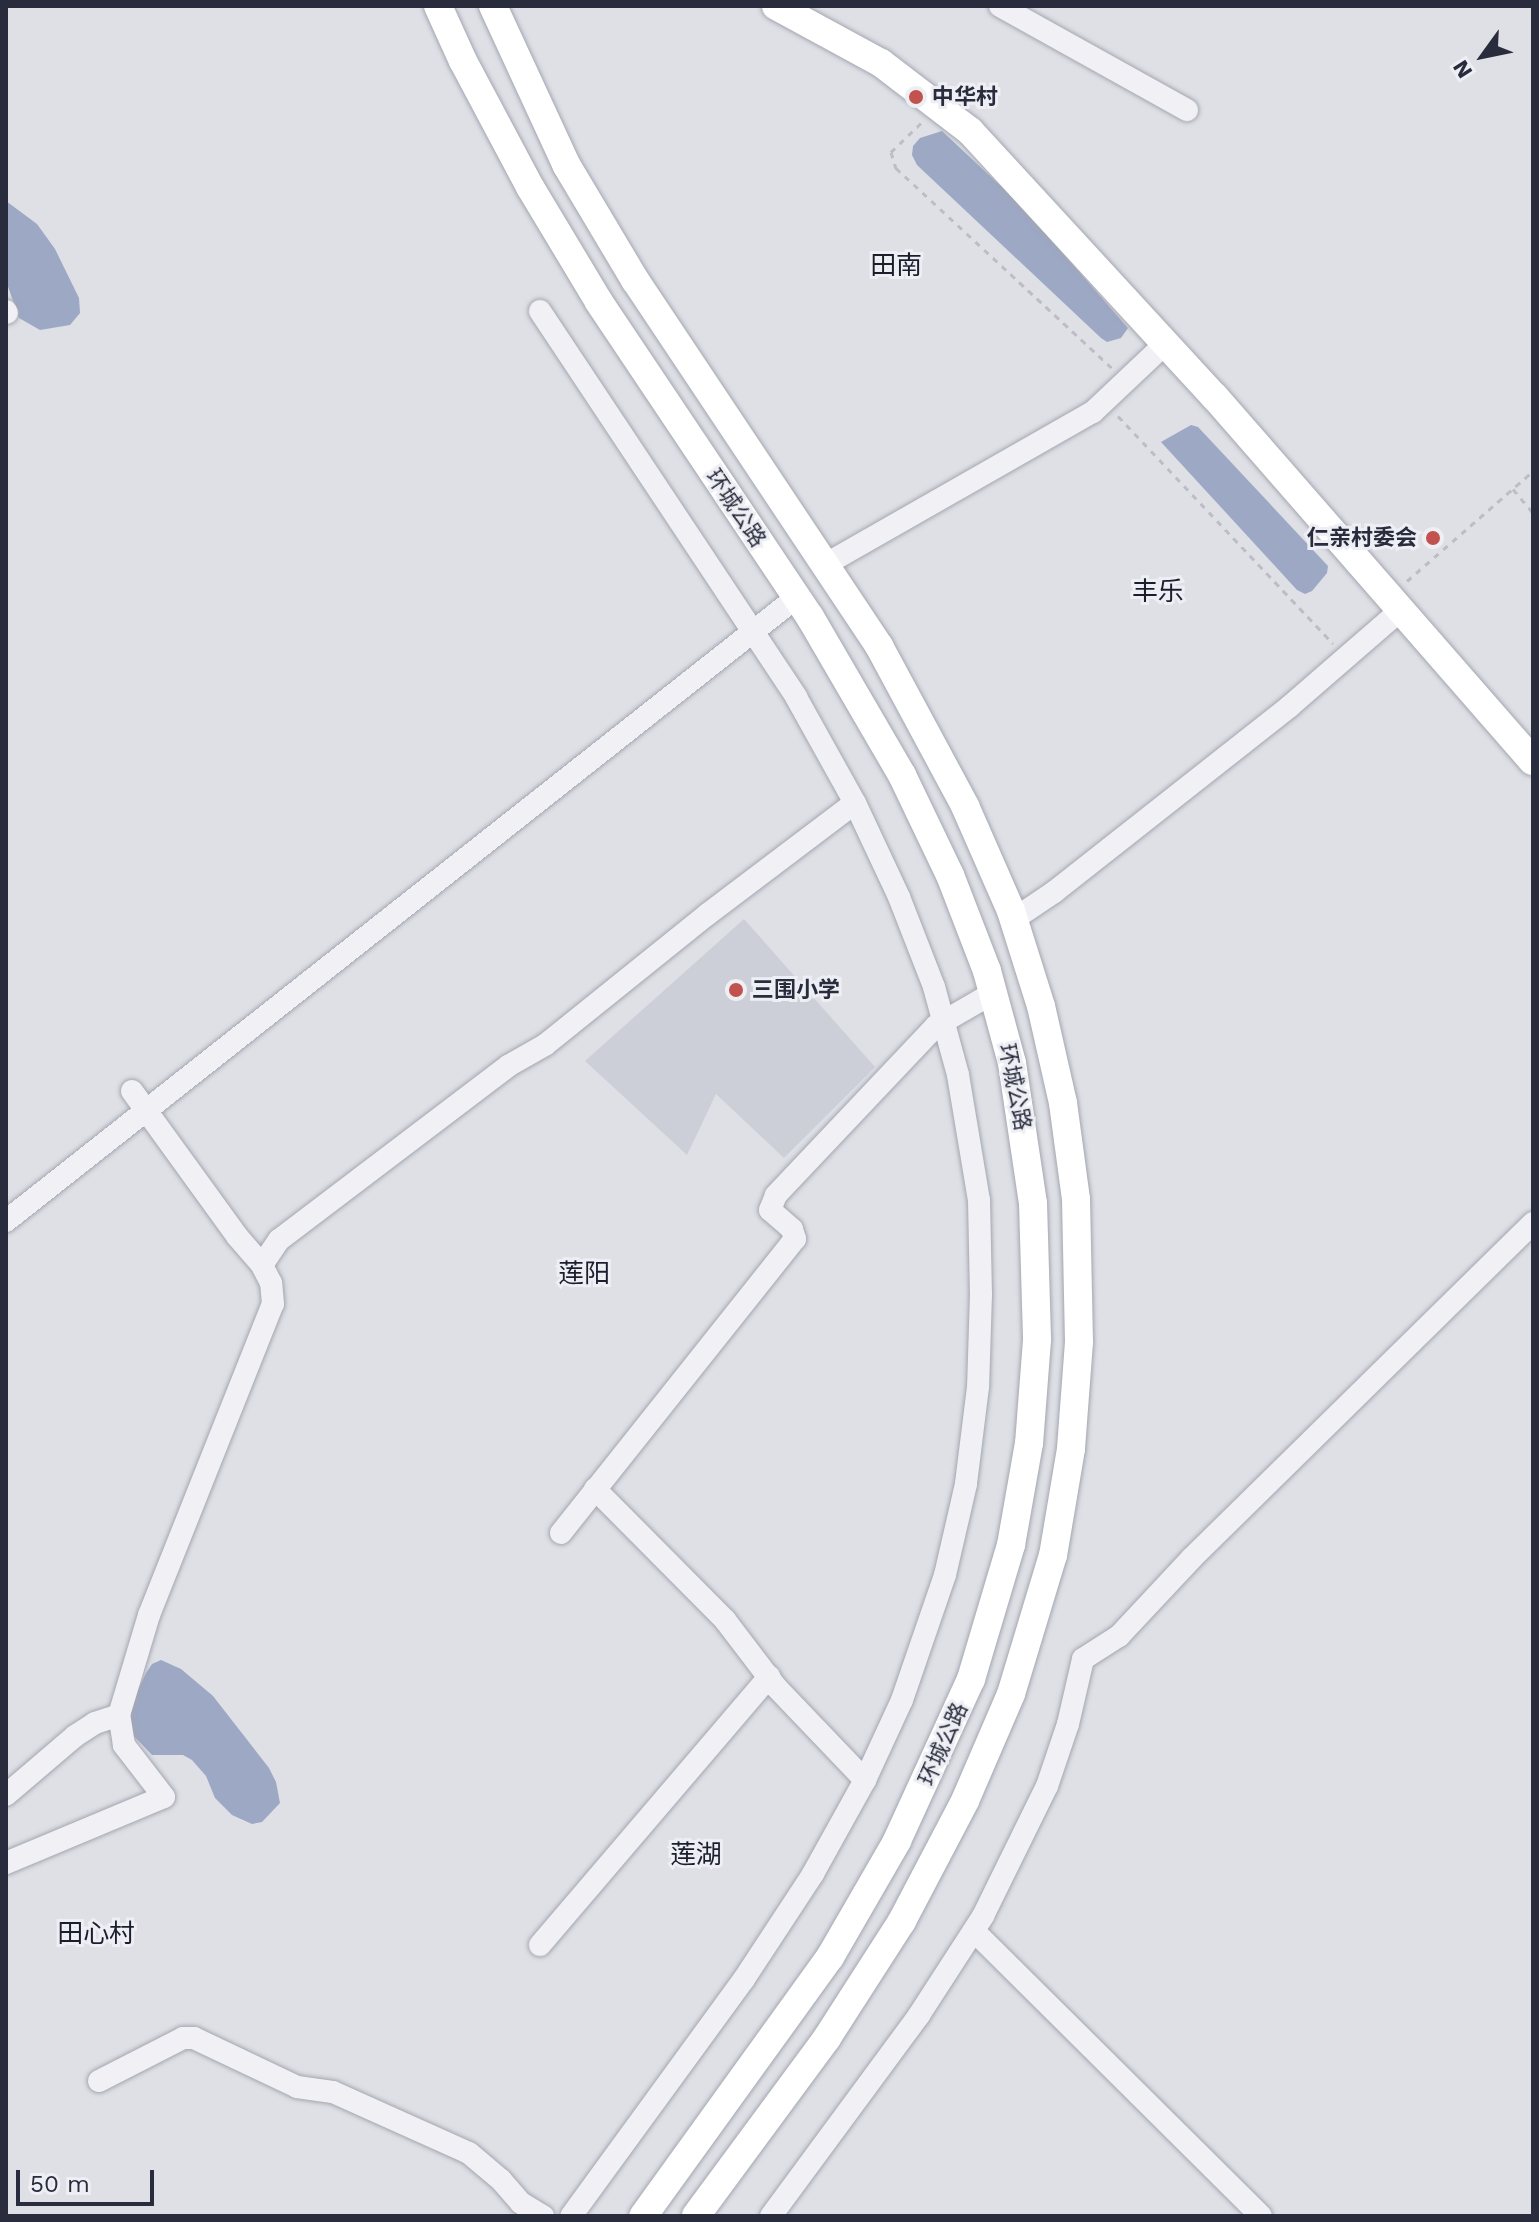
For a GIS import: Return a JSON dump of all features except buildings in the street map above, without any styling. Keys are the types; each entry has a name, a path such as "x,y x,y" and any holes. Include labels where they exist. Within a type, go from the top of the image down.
{"main road":[{"name":"环城公路","path":"438,6 463,61 530,187 659,393 797,597 873,721 927,825 971,926 993,993 1012,1063 1028,1158 1037,1294 1029,1443 1000,1590 954,1722 865,1899 792,2013 643,2216"},
{"name":"环城公路","path":"493,6 567,166 694,369 879,646 933,741 1014,919 1041,1006 1071,1152 1079,1247 1076,1395 1053,1555 1011,1694 994,1739 935,1861 835,2026 696,2216"},
{"path":"776,6 852,45 970,131 1166,343 1533,761"},
{"path":"659,393 694,369"}],"street":[{"path":"1000,6 1187,110"},
{"path":"540,311 686,535 754,631 796,697 855,803 920,945 944,1022 967,1120 979,1200 981,1323 975,1412 956,1533 933,1617 902,1700 865,1780 813,1874 744,1979 571,2216"},
{"path":"826,564 1056,434 1104,402 1166,343"},
{"path":"6,1221 797,597"},
{"path":"1014,919 1066,883 1290,706 1347,657 1395,603"},
{"path":"262,1265 279,1240 508,1066 545,1045 708,914 855,803"},
{"path":"561,1533 795,1239 792,1229 770,1210 776,1195 944,1022 993,993"},
{"path":"6,1863 164,1797 124,1745 119,1715 149,1615 270,1314 271,1283 262,1265 132,1091"},
{"path":"771,2216 919,2015 1003,1880 1047,1786 1068,1724 1083,1659 1119,1636 1192,1558 1533,1223"},
{"path":"595,1489 725,1620 769,1677 865,1780"},
{"path":"540,1945 769,1677"},
{"path":"6,1795 75,1736 95,1723 119,1715"},
{"path":"974,1931 1261,2216"},
{"path":"99,2081 183,2038 194,2038 297,2087 333,2092 469,2153 534,2214"}],"path":[{"path":"942,108 898,142 891,152 896,168 1126,381"},
{"path":"1104,402 1347,657"},
{"path":"1395,603 1533,471"},
{"path":"1513,489 1533,513"}],"shaded area":[{"name":"三围小学","path":"744,919 875,1067 784,1158 716,1094 687,1155 585,1061"}],"water":[{"path":"942,131 1020,204 1128,328 1121,338 1107,342 1101,338 917,165 912,155 913,146 920,138"},
{"path":"6,201 37,224 55,249 79,298 80,313 70,325 40,330 19,318 6,281"},
{"path":"1191,425 1198,427 1328,566 1327,573 1312,591 1305,594 1297,590 1161,442"},
{"path":"161,1660 181,1669 213,1696 269,1768 276,1782 280,1803 262,1822 252,1824 232,1815 215,1798 206,1776 192,1760 183,1755 152,1755 123,1722 146,1673 152,1664"}],"place":[{"name":"中华村","path":"916,97"},
{"name":"仁亲村委会","path":"1433,538"},
{"name":"三围小学","path":"736,990"}],"district":[{"name":"田南","path":"896,266"},
{"name":"丰乐","path":"1158,592"},
{"name":"莲阳","path":"584,1274"},
{"name":"莲湖","path":"696,1855"},
{"name":"田心村","path":"96,1934"}]}
